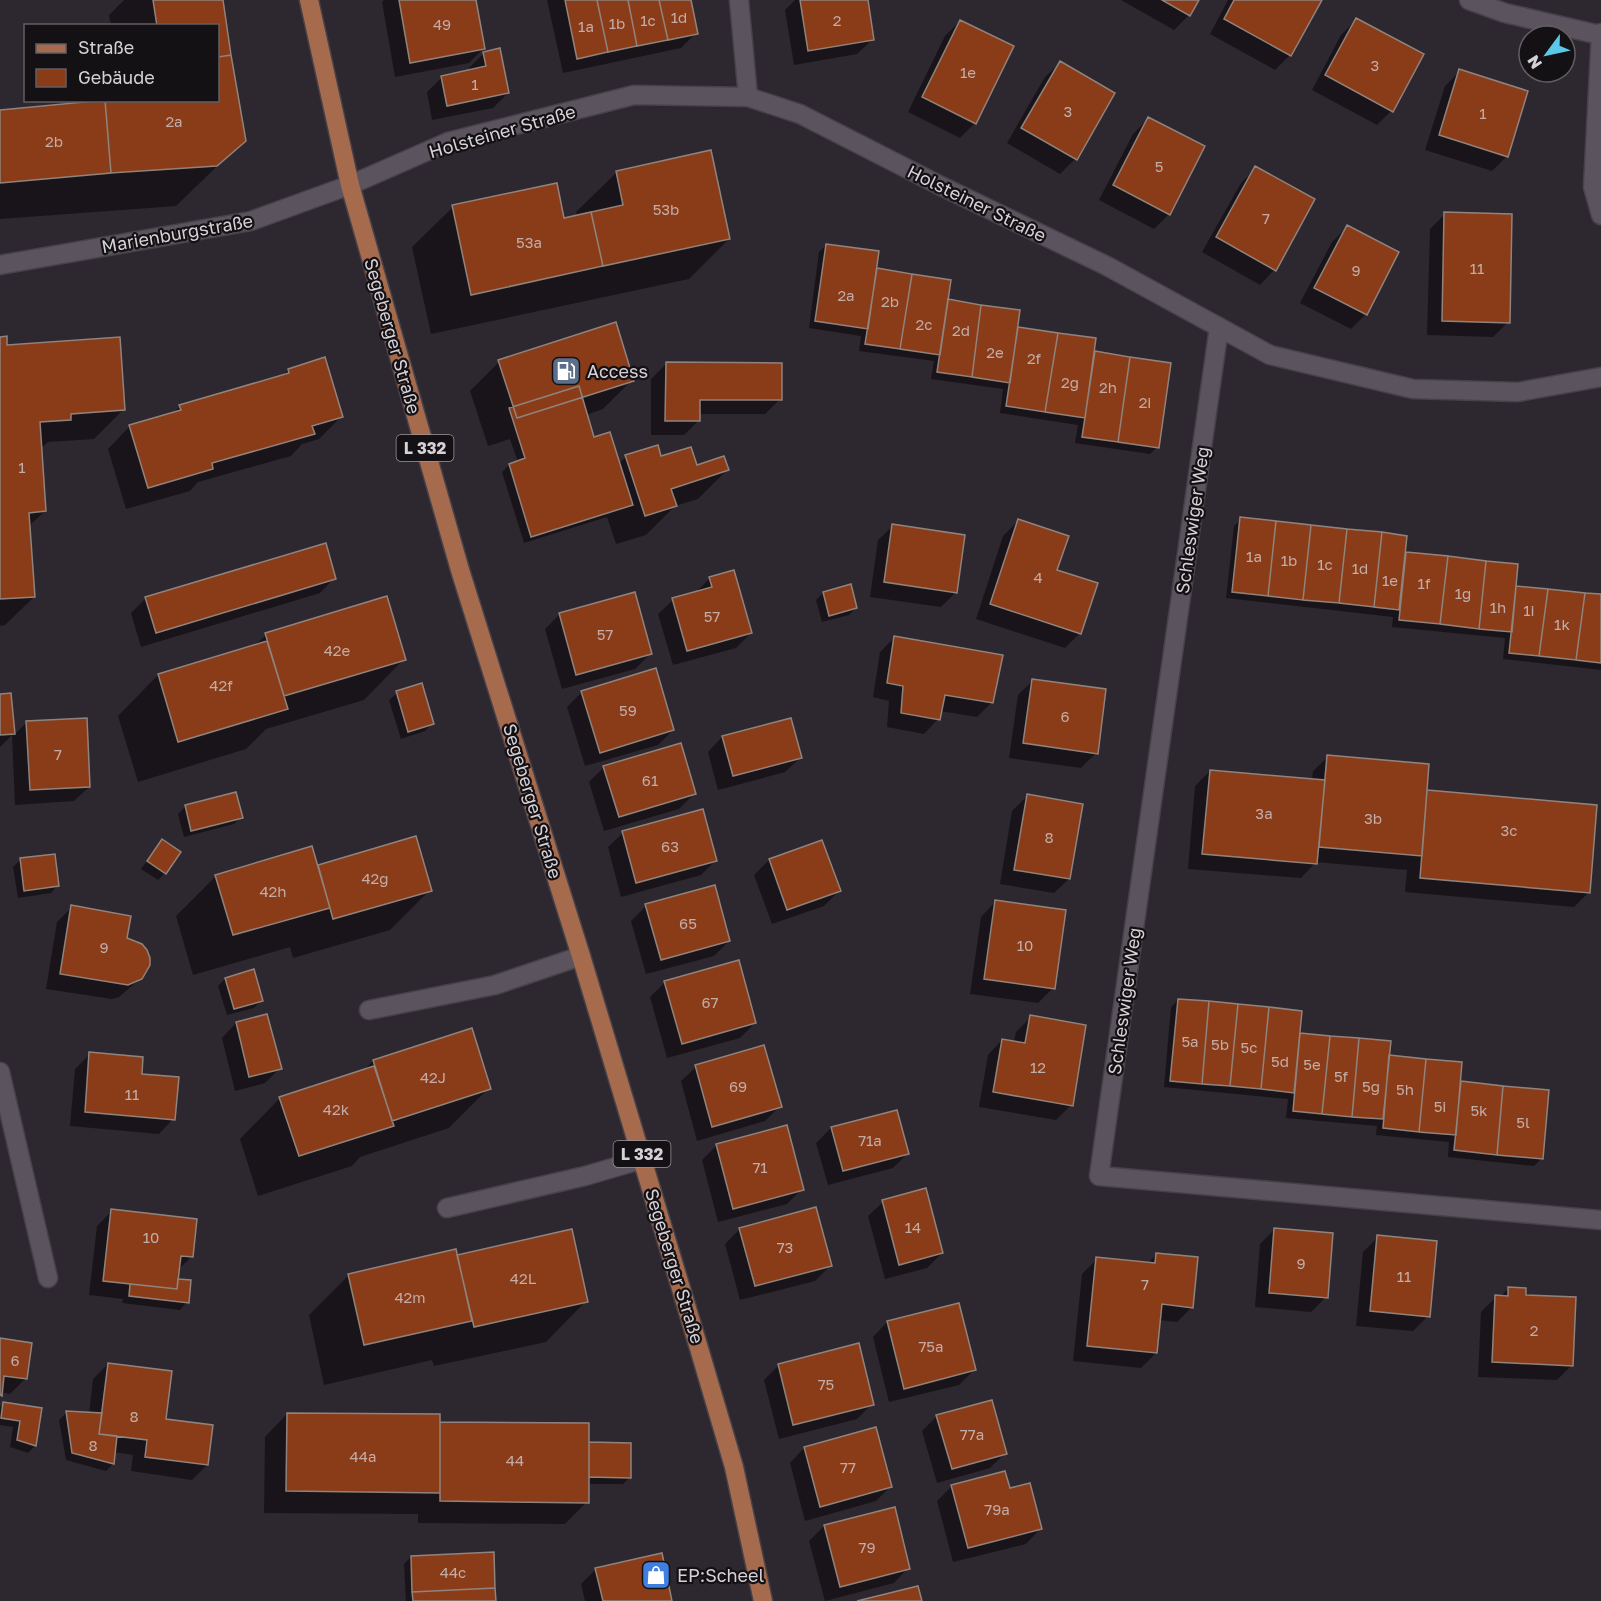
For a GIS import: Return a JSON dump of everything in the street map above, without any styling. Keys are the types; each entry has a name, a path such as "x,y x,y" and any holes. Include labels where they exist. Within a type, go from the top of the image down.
{"main road":[{"name":"Segeberger Straße","path":"309,0 350,185 460,570 581,956 734,1467 763,1601"}],"street":[{"path":"739,0 748,97"},
{"path":"1469,0 1505,13 1601,34 1593,187 1601,214"},
{"name":"Holsteiner Straße","path":"350,185 448,142 634,94 748,97 800,114 940,186 1107,266 1270,356 1413,389 1518,392 1601,377"},
{"name":"Marienburgstraße","path":"0,265 251,221 350,185"},
{"name":"Schleswiger Weg","path":"1219,327 1099,1176 1601,1220"},
{"path":"369,1010 495,985 581,956"},
{"path":"0,1072 48,1278"},
{"path":"447,1208 643,1160"}],"building":[{"path":"153,0 223,0 231,55 219,57 219,24 157,24"},
{"path":"399,0 476,0 485,49 410,63"},
{"path":"565,0 597,0 608,52 577,59"},
{"path":"597,0 628,0 637,46 608,52"},
{"path":"628,0 659,0 668,40 637,46"},
{"path":"659,0 691,0 698,34 668,40"},
{"path":"800,0 868,0 874,40 808,51"},
{"path":"1162,0 1199,0 1190,16"},
{"path":"1234,0 1322,0 1291,56 1224,19"},
{"path":"1356,18 1424,54 1393,112 1325,75"},
{"path":"960,20 1014,46 976,124 922,97"},
{"path":"500,48 509,93 447,106 441,76 486,66 483,52"},
{"path":"231,55 246,141 217,166 111,173 105,102 219,102 219,57"},
{"path":"1060,61 1115,93 1077,160 1021,128"},
{"path":"1459,69 1528,91 1508,157 1439,135"},
{"path":"105,102 111,173 0,183 0,110"},
{"path":"1148,117 1205,146 1170,215 1113,185"},
{"path":"711,150 730,239 603,266 591,212 623,205 616,171"},
{"path":"1255,166 1315,199 1276,271 1216,237"},
{"path":"557,183 564,218 591,212 603,266 471,295 452,205"},
{"path":"1444,212 1512,214 1510,323 1442,321"},
{"path":"1347,225 1399,252 1367,315 1314,288"},
{"path":"826,244 879,251 868,329 815,321"},
{"path":"877,268 912,274 900,349 865,344"},
{"path":"912,274 951,280 940,355 900,349"},
{"path":"948,299 981,305 972,377 937,372"},
{"path":"981,305 1020,310 1010,383 972,377"},
{"name":"Access","path":"616,322 634,381 517,418 498,360"},
{"path":"1018,327 1058,333 1045,412 1006,406"},
{"path":"1058,333 1096,338 1085,418 1045,412"},
{"path":"7,336 7,345 120,337 125,410 71,414 71,420 40,422 46,511 29,513 35,597 0,599 0,337"},
{"path":"1095,351 1130,357 1118,442 1082,437"},
{"path":"325,357 343,417 312,426 315,434 212,463 213,469 148,488 129,425 181,410 179,405 289,373 288,369"},
{"path":"1130,357 1171,363 1159,448 1118,442"},
{"path":"666,362 782,363 782,400 700,400 700,421 665,421"},
{"path":"579,386 594,437 610,432 633,505 531,537 509,464 525,458 509,408"},
{"path":"658,445 661,456 691,447 697,465 724,456 729,470 671,489 677,506 645,516 625,455"},
{"path":"1240,517 1276,521 1268,596 1232,592"},
{"path":"1018,519 1069,536 1057,570 1098,583 1081,634 990,604"},
{"path":"1276,521 1311,525 1303,600 1268,596"},
{"path":"892,524 965,535 957,593 884,582"},
{"path":"1311,525 1347,529 1339,603 1303,600"},
{"path":"1347,529 1382,532 1374,607 1339,603"},
{"path":"1382,532 1407,536 1399,610 1374,607"},
{"path":"326,543 336,579 156,633 145,597"},
{"path":"1406,552 1448,556 1440,624 1399,620"},
{"path":"1448,556 1486,561 1479,629 1440,624"},
{"path":"1486,561 1518,564 1512,632 1479,629"},
{"path":"734,570 752,633 687,651 672,598 712,587 709,577"},
{"path":"851,584 857,608 829,616 823,592"},
{"path":"1516,586 1548,589 1539,656 1509,653"},
{"path":"1548,589 1585,593 1576,660 1539,656"},
{"path":"635,592 652,654 576,675 559,613"},
{"path":"1585,593 1601,594 1601,663 1576,660"},
{"path":"387,596 406,660 284,696 265,633"},
{"path":"894,636 1003,655 993,703 945,695 940,720 901,713 903,686 887,683"},
{"path":"267,641 288,709 178,742 158,674"},
{"path":"656,668 674,730 600,753 581,691"},
{"path":"1032,679 1106,689 1098,754 1023,743"},
{"path":"422,683 434,724 408,732 396,691"},
{"path":"11,693 15,734 0,735 0,694"},
{"path":"87,718 90,787 30,790 26,721"},
{"path":"791,718 802,758 733,776 722,736"},
{"path":"681,743 696,794 619,817 603,766"},
{"path":"1327,755 1429,764 1422,856 1319,847"},
{"path":"1210,770 1325,780 1317,864 1202,854"},
{"path":"1427,790 1597,805 1590,893 1420,878"},
{"path":"236,792 243,818 191,831 185,805"},
{"path":"1027,794 1083,804 1070,879 1014,870"},
{"path":"703,809 717,861 636,883 622,831"},
{"path":"416,836 432,891 333,919 318,865"},
{"path":"162,839 181,852 166,874 147,861"},
{"path":"822,840 841,891 787,910 769,859"},
{"path":"312,846 330,908 233,935 215,875"},
{"path":"55,854 59,886 24,891 20,858"},
{"path":"715,885 730,941 661,960 645,904"},
{"path":"995,900 1066,910 1055,989 984,979"},
{"path":"71,905 131,916 127,938 142,944 150,958 150,965 142,979 128,985 60,974"},
{"path":"739,960 756,1023 682,1044 664,981"},
{"path":"254,969 263,1001 234,1009 225,978"},
{"path":"1178,999 1209,1001 1202,1084 1170,1081"},
{"path":"1209,1001 1238,1004 1230,1086 1202,1084"},
{"path":"1238,1004 1269,1007 1261,1089 1230,1086"},
{"path":"1269,1007 1302,1011 1294,1093 1261,1089"},
{"path":"267,1014 282,1069 249,1077 236,1022"},
{"path":"1030,1015 1086,1025 1073,1106 993,1092 1002,1039 1025,1043"},
{"path":"472,1028 491,1089 392,1121 373,1060"},
{"path":"1300,1033 1330,1036 1322,1114 1293,1111"},
{"path":"1330,1036 1359,1038 1352,1117 1322,1114"},
{"path":"1359,1038 1391,1041 1383,1119 1352,1117"},
{"path":"764,1045 782,1107 712,1127 695,1065"},
{"path":"89,1052 143,1057 142,1074 179,1077 175,1120 85,1112"},
{"path":"1389,1055 1426,1059 1419,1132 1383,1128"},
{"path":"1426,1059 1462,1062 1456,1135 1419,1132"},
{"path":"374,1066 394,1126 299,1156 279,1097"},
{"path":"1461,1081 1503,1086 1497,1155 1454,1150"},
{"path":"1503,1086 1549,1090 1543,1159 1497,1155"},
{"path":"897,1110 909,1154 843,1171 831,1127"},
{"path":"787,1125 804,1190 733,1209 716,1144"},
{"path":"926,1188 943,1253 899,1265 882,1200"},
{"path":"816,1207 832,1266 755,1286 739,1228"},
{"path":"111,1209 197,1219 193,1257 181,1256 177,1289 103,1281"},
{"path":"1274,1228 1333,1233 1328,1298 1269,1293"},
{"path":"572,1229 588,1302 474,1327 457,1255"},
{"path":"1377,1235 1437,1241 1430,1317 1370,1311"},
{"path":"456,1249 472,1321 364,1345 348,1274"},
{"path":"1156,1253 1198,1257 1193,1308 1162,1304 1157,1353 1087,1346 1096,1257 1155,1263"},
{"path":"178,1279 191,1280 189,1303 129,1296 130,1284 177,1289"},
{"path":"1508,1287 1526,1288 1526,1295 1576,1297 1573,1366 1492,1362 1495,1295 1508,1296"},
{"path":"959,1303 976,1370 904,1389 887,1321"},
{"path":"0,1338 32,1343 27,1379 4,1376 2,1396 0,1395"},
{"path":"859,1343 874,1405 793,1425 778,1364"},
{"path":"108,1363 172,1371 166,1419 213,1425 208,1465 145,1457 147,1440 99,1434"},
{"path":"992,1400 1007,1454 952,1469 936,1415"},
{"path":"3,1402 42,1408 36,1446 17,1440 20,1421 1,1418"},
{"path":"66,1411 102,1413 99,1434 117,1436 114,1464 72,1453"},
{"path":"287,1413 440,1414 440,1493 286,1491"},
{"path":"440,1422 589,1423 589,1503 440,1501"},
{"path":"876,1427 892,1487 820,1507 804,1447"},
{"path":"589,1442 631,1443 631,1478 589,1477"},
{"path":"1005,1471 1010,1488 1030,1483 1042,1529 968,1548 951,1485"},
{"path":"895,1507 910,1569 840,1587 824,1525"},
{"path":"494,1552 495,1588 412,1592 411,1556"},
{"path":"662,1553 672,1601 603,1601 595,1568"},
{"path":"918,1586 922,1601 857,1601"},
{"path":"495,1588 496,1601 413,1601 412,1592"}],"place":[{"name":"Access","path":"566,371"},
{"name":"EP:Scheel","path":"656,1575"}]}
